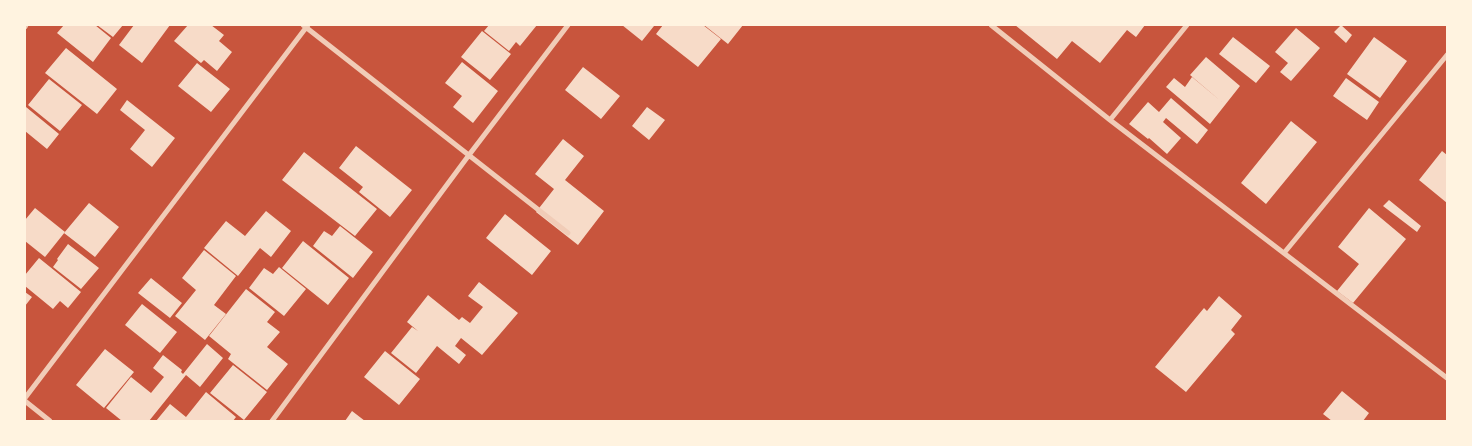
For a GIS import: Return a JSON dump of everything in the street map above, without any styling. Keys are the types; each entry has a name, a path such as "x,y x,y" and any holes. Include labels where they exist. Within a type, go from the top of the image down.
{"street":[{"path":"272,421 568,25"},
{"path":"991,25 1110,120 1447,378"},
{"path":"1110,120 1187,25"},
{"path":"50,421 25,399 306,26 568,233"},
{"path":"1284,252 1447,55"}],"building":[{"path":"64,25 95,25 111,38 93,62 57,33"},
{"path":"97,25 123,25 113,37"},
{"path":"134,25 170,25 142,63 119,45"},
{"path":"188,25 211,25 224,35 219,41 232,52 217,71 204,60 201,63 174,41"},
{"path":"489,25 537,25 520,46 516,42 509,51 484,31"},
{"path":"622,25 652,25 654,26 642,41"},
{"path":"663,25 703,25 721,39 698,67 656,34"},
{"path":"704,25 743,25 728,44"},
{"path":"1015,25 1145,25 1136,37 1127,30 1100,63 1072,41 1057,59"},
{"path":"1341,25 1352,35 1346,43 1334,32"},
{"path":"1296,28 1320,48 1291,81 1280,72 1288,63 1275,52"},
{"path":"482,31 511,54 490,80 461,57"},
{"path":"1233,37 1270,66 1256,83 1219,54"},
{"path":"1374,37 1407,61 1380,98 1347,74"},
{"path":"66,48 117,89 97,114 45,73"},
{"path":"1206,57 1240,86 1210,124 1166,87 1174,78 1185,87 1192,77 1223,103 1190,75"},
{"path":"462,62 498,91 473,123 453,107 462,96 445,83"},
{"path":"197,63 230,89 211,112 178,86"},
{"path":"583,67 620,96 601,119 565,90"},
{"path":"1346,78 1379,102 1367,120 1333,96"},
{"path":"49,79 82,105 60,131 28,105"},
{"path":"1171,98 1208,130 1197,144 1166,118 1163,122 1181,138 1167,154 1129,124 1148,102 1159,112"},
{"path":"127,100 175,138 152,167 130,149 145,130 120,110"},
{"path":"26,107 59,134 47,149 25,131"},
{"path":"647,107 665,120 649,140 632,126"},
{"path":"1291,121 1317,142 1266,204 1241,183"},
{"path":"563,139 584,156 565,180 604,211 578,245 536,212 554,189 535,174"},
{"path":"356,146 412,190 390,217 359,192 363,187 339,168"},
{"path":"1442,151 1447,155 1447,203 1419,180"},
{"path":"304,152 377,209 355,236 282,180"},
{"path":"1389,200 1421,226 1417,232 1383,206"},
{"path":"89,203 119,227 95,257 64,233"},
{"path":"35,208 65,232 45,257 25,241 25,220"},
{"path":"1369,208 1406,239 1353,303 1337,291 1359,264 1338,247"},
{"path":"266,211 291,231 271,257 260,248 238,276 204,248 226,221 245,236"},
{"path":"505,214 551,251 532,275 486,238"},
{"path":"340,226 373,252 353,278 313,246 324,231 332,236"},
{"path":"303,241 349,278 328,305 282,268"},
{"path":"68,244 99,268 81,289 53,267"},
{"path":"204,250 236,276 214,305 226,314 205,340 175,316 196,290 182,278"},
{"path":"39,258 81,292 68,308 60,301 53,309 25,286 25,275"},
{"path":"279,267 306,289 284,316 249,288 264,268 273,274"},
{"path":"151,278 182,303 170,318 138,293"},
{"path":"479,282 518,313 482,355 461,338 455,346 466,355 459,364 437,346 416,373 391,353 412,327 418,331 407,322 428,295 459,320 462,317 470,323 483,307 468,296"},
{"path":"246,289 275,312 267,322 280,332 267,347 288,364 267,390 228,359 231,354 209,336"},
{"path":"25,292 32,297 25,306"},
{"path":"1219,296 1242,316 1231,330 1235,334 1186,392 1155,367 1204,308 1207,311"},
{"path":"142,304 177,332 160,353 125,325"},
{"path":"207,344 223,358 200,387 186,375 149,421 122,421 106,408 131,377 151,393 164,377 153,368 163,355 182,370 183,374"},
{"path":"105,349 134,372 104,408 76,385"},
{"path":"385,351 420,379 399,405 364,377"},
{"path":"233,365 267,392 244,420 210,393"},
{"path":"1342,391 1369,413 1363,421 1332,421 1323,414"},
{"path":"206,392 236,417 233,421 156,421 170,404 186,417"},
{"path":"352,411 365,421 345,421"}]}
